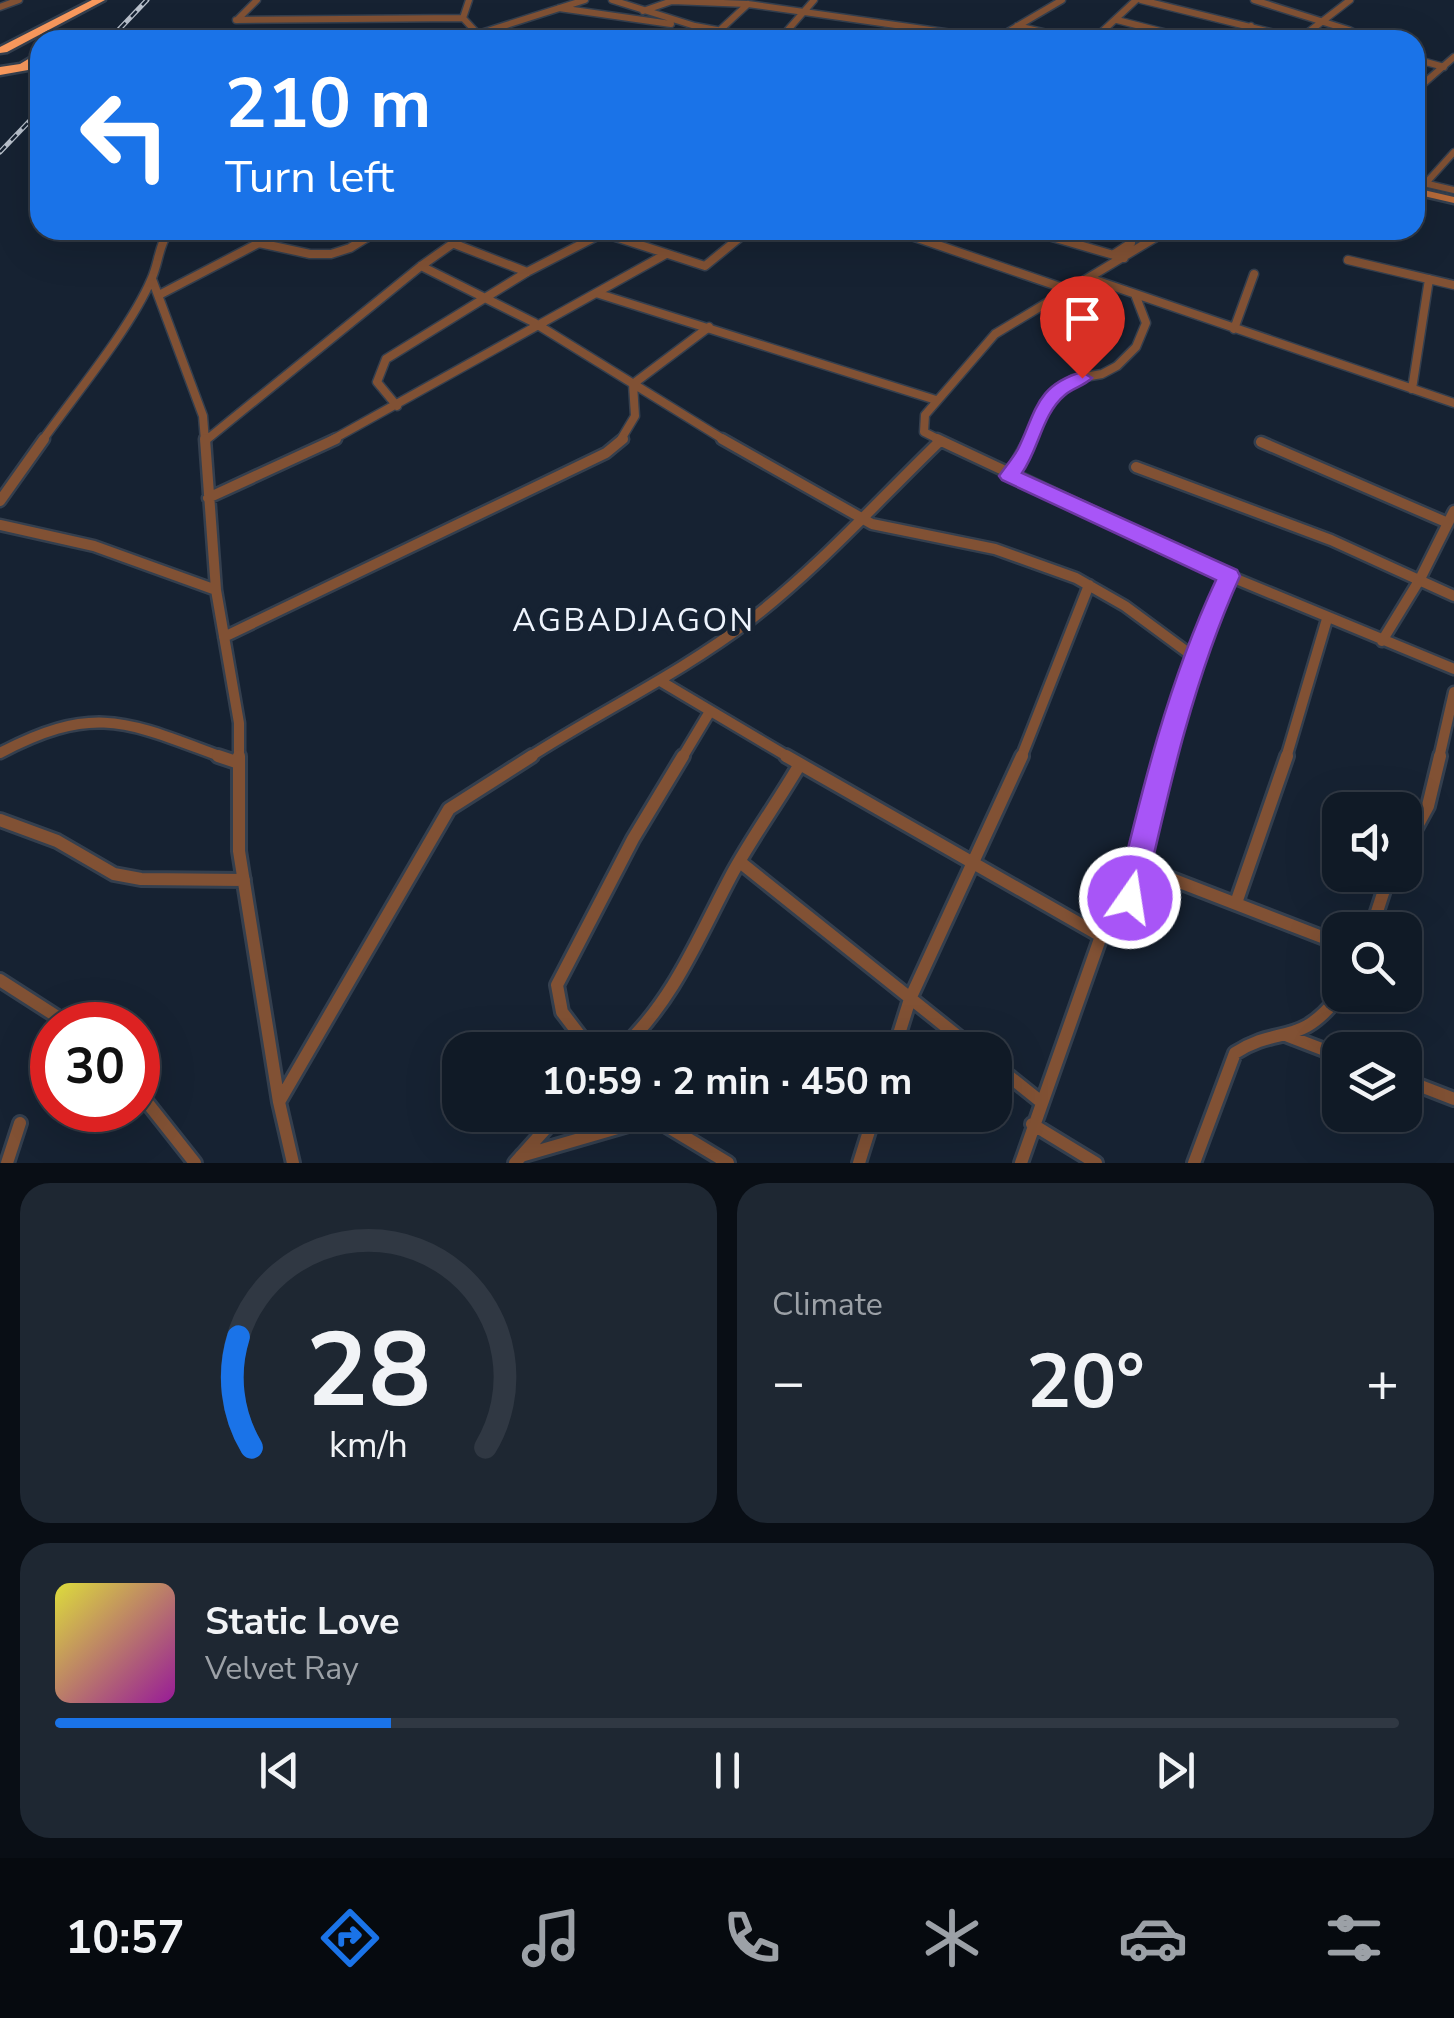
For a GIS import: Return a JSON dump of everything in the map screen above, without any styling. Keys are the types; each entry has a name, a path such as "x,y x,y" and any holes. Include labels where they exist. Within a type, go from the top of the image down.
{"highway":[{"path":"41,30 100,0"},
{"path":"69,30 111,0"},
{"path":"2,50 30,36"},
{"path":"2,50 30,48"},
{"path":"0,80 30,61"},
{"path":"0,71 24,67"}],"main road":[{"path":"24,67 30,66"},
{"path":"1425,193 1454,200"}],"street":[{"path":"0,7 19,0"},
{"path":"258,0 236,20 463,18 474,30"},
{"path":"463,18 469,0"},
{"path":"487,30 585,0"},
{"path":"612,0 695,26"},
{"path":"785,30 814,0"},
{"path":"1010,30 1062,0"},
{"path":"1106,30 1138,0 1174,2 1265,30"},
{"path":"1254,0 1342,30"},
{"path":"1312,30 1350,0"},
{"path":"643,11 672,1 750,2 925,30"},
{"path":"558,8 624,20 720,30 750,2"},
{"path":"1117,20 1156,30"},
{"path":"1016,26 1033,30"},
{"path":"1247,30 1251,26"},
{"path":"1425,82 1454,57"},
{"path":"1425,61 1444,66"},
{"path":"1453,154 1426,183 1454,190"},
{"path":"0,500 152,279 163,240"},
{"path":"159,296 260,243 275,242 306,254 328,256 364,240"},
{"path":"205,441 457,240"},
{"path":"396,406 377,382 386,360 583,240"},
{"path":"625,240 705,266 737,240"},
{"path":"923,240 1069,290"},
{"path":"1064,240 1124,258"},
{"path":"1114,254 1131,244 1131,240"},
{"path":"1152,240 995,334 936,400 922,425 924,432 1009,476 1229,576 1454,669"},
{"path":"452,243 526,272"},
{"path":"208,498 321,447 666,254"},
{"path":"1348,260 1454,285"},
{"path":"421,266 541,323 633,384 858,518 916,537 996,549 1089,585 1136,611 1194,657"},
{"path":"1234,329 1254,274"},
{"path":"1089,278 1454,402"},
{"path":"152,279 190,372 203,416 216,590 239,723 237,823 279,1102 292,1163"},
{"path":"1412,389 1428,279"},
{"path":"596,293 936,400"},
{"path":"1009,476 1027,451 1037,420 1064,384 1112,370 1130,355 1146,323 1136,296"},
{"path":"633,384 709,327"},
{"path":"224,637 606,453 629,436 636,419 633,384"},
{"path":"279,1102 449,809 553,742 662,682 750,620 793,584 939,442"},
{"path":"1261,442 1452,517 1382,640"},
{"path":"1136,467 1308,532 1454,596"},
{"path":"0,526 94,546 216,590"},
{"path":"1021,1163 1101,936 1124,916 1162,762 1194,657 1229,576"},
{"path":"900,1032 910,1000 1010,787 1089,585"},
{"path":"1236,903 1280,778 1328,618"},
{"path":"662,682 709,713 1101,936"},
{"path":"1422,817 1428,806 1454,692"},
{"path":"578,1032 559,1004 557,985 632,839 709,713"},
{"path":"0,753 58,725 83,720 169,739 239,763"},
{"path":"640,1032 649,1024 800,764"},
{"path":"0,820 57,841 114,874 140,879 244,880"},
{"path":"740,862 952,1032"},
{"path":"1138,866 1322,937"},
{"path":"0,980 38,1002"},
{"path":"1194,1163 1235,1053 1244,1046 1288,1036 1319,1021 1326,1012"},
{"path":"1288,1036 1322,1049"},
{"path":"1012,1079 1040,1101"},
{"path":"1422,1087 1454,1099"},
{"path":"160,1119 195,1163"},
{"path":"6,1163 20,1123"},
{"path":"1032,1124 1096,1163"},
{"path":"518,1160 543,1132"},
{"path":"518,1160 603,1132"},
{"path":"677,1132 728,1163"},
{"path":"859,1163 869,1132"}],"railway":[{"path":"118,30 147,0"},
{"path":"0,152 30,120"}],"district":[{"name":"AGBADJAGON","path":"634,620"}],"route":[{"path":"1082,378 1064,384 1058,391 1037,420 1027,451 1009,476 1229,576 1182,694 1130,898"}]}
